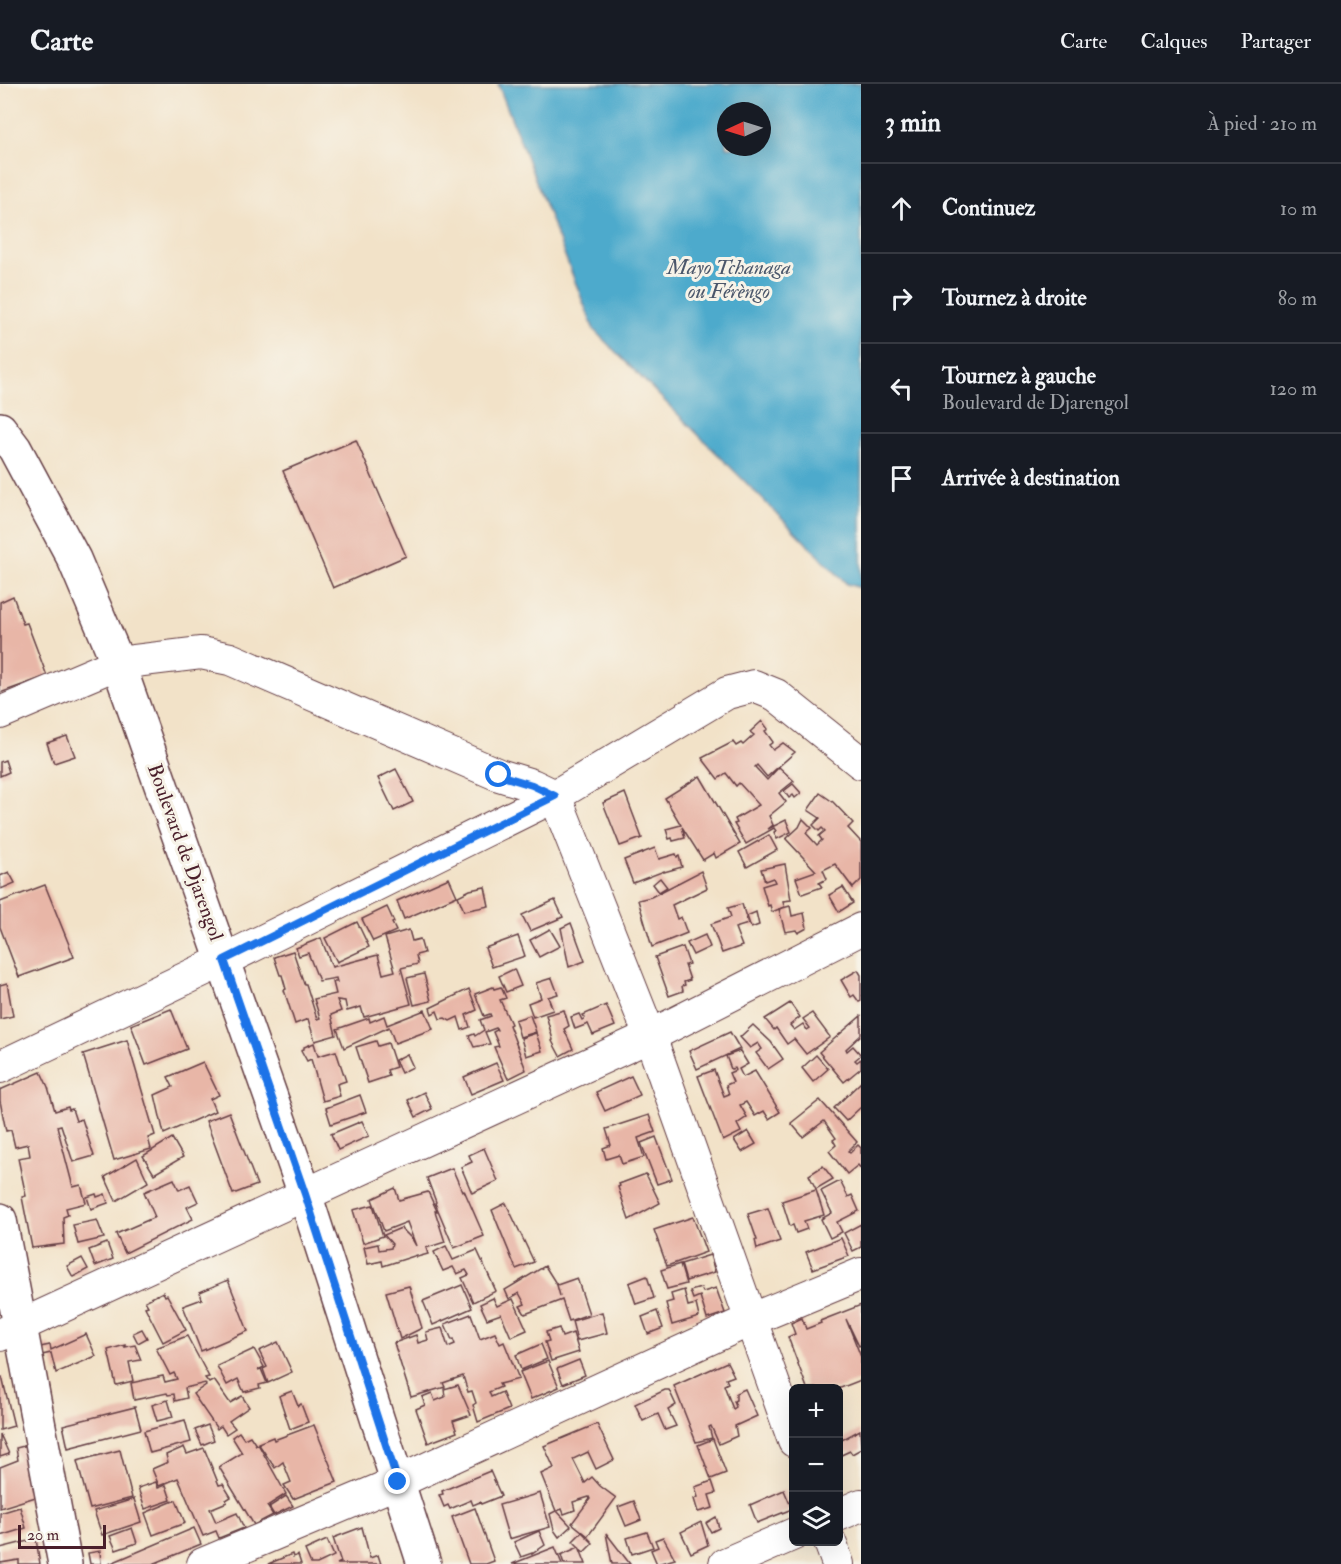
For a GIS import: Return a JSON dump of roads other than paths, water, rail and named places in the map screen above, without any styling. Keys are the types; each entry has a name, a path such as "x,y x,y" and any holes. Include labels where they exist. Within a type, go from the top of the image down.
{"main road":[{"name":"Boulevard de Djarengol","path":"5,444 74,559 118,663 305,1194 424,1564"},
{"path":"0,1220 10,1330 65,1564"}],"street":[{"path":"0,713 118,663 201,653 230,659 499,775 532,785 555,796 651,1036 793,1438"},
{"path":"0,1067 224,960 555,796 727,693 754,686 776,695 861,763"},
{"path":"10,1330 651,1036 861,929"},
{"path":"204,1564 398,1482 750,1320 861,1274"},
{"path":"843,1513 861,1505"},
{"path":"724,1564 789,1536"},
{"path":"831,1546 838,1564"}],"water":[{"name":"Mayo Tchanaga ou Férèngo","path":"498,84 861,84 861,588 847,584 594,330"}]}
